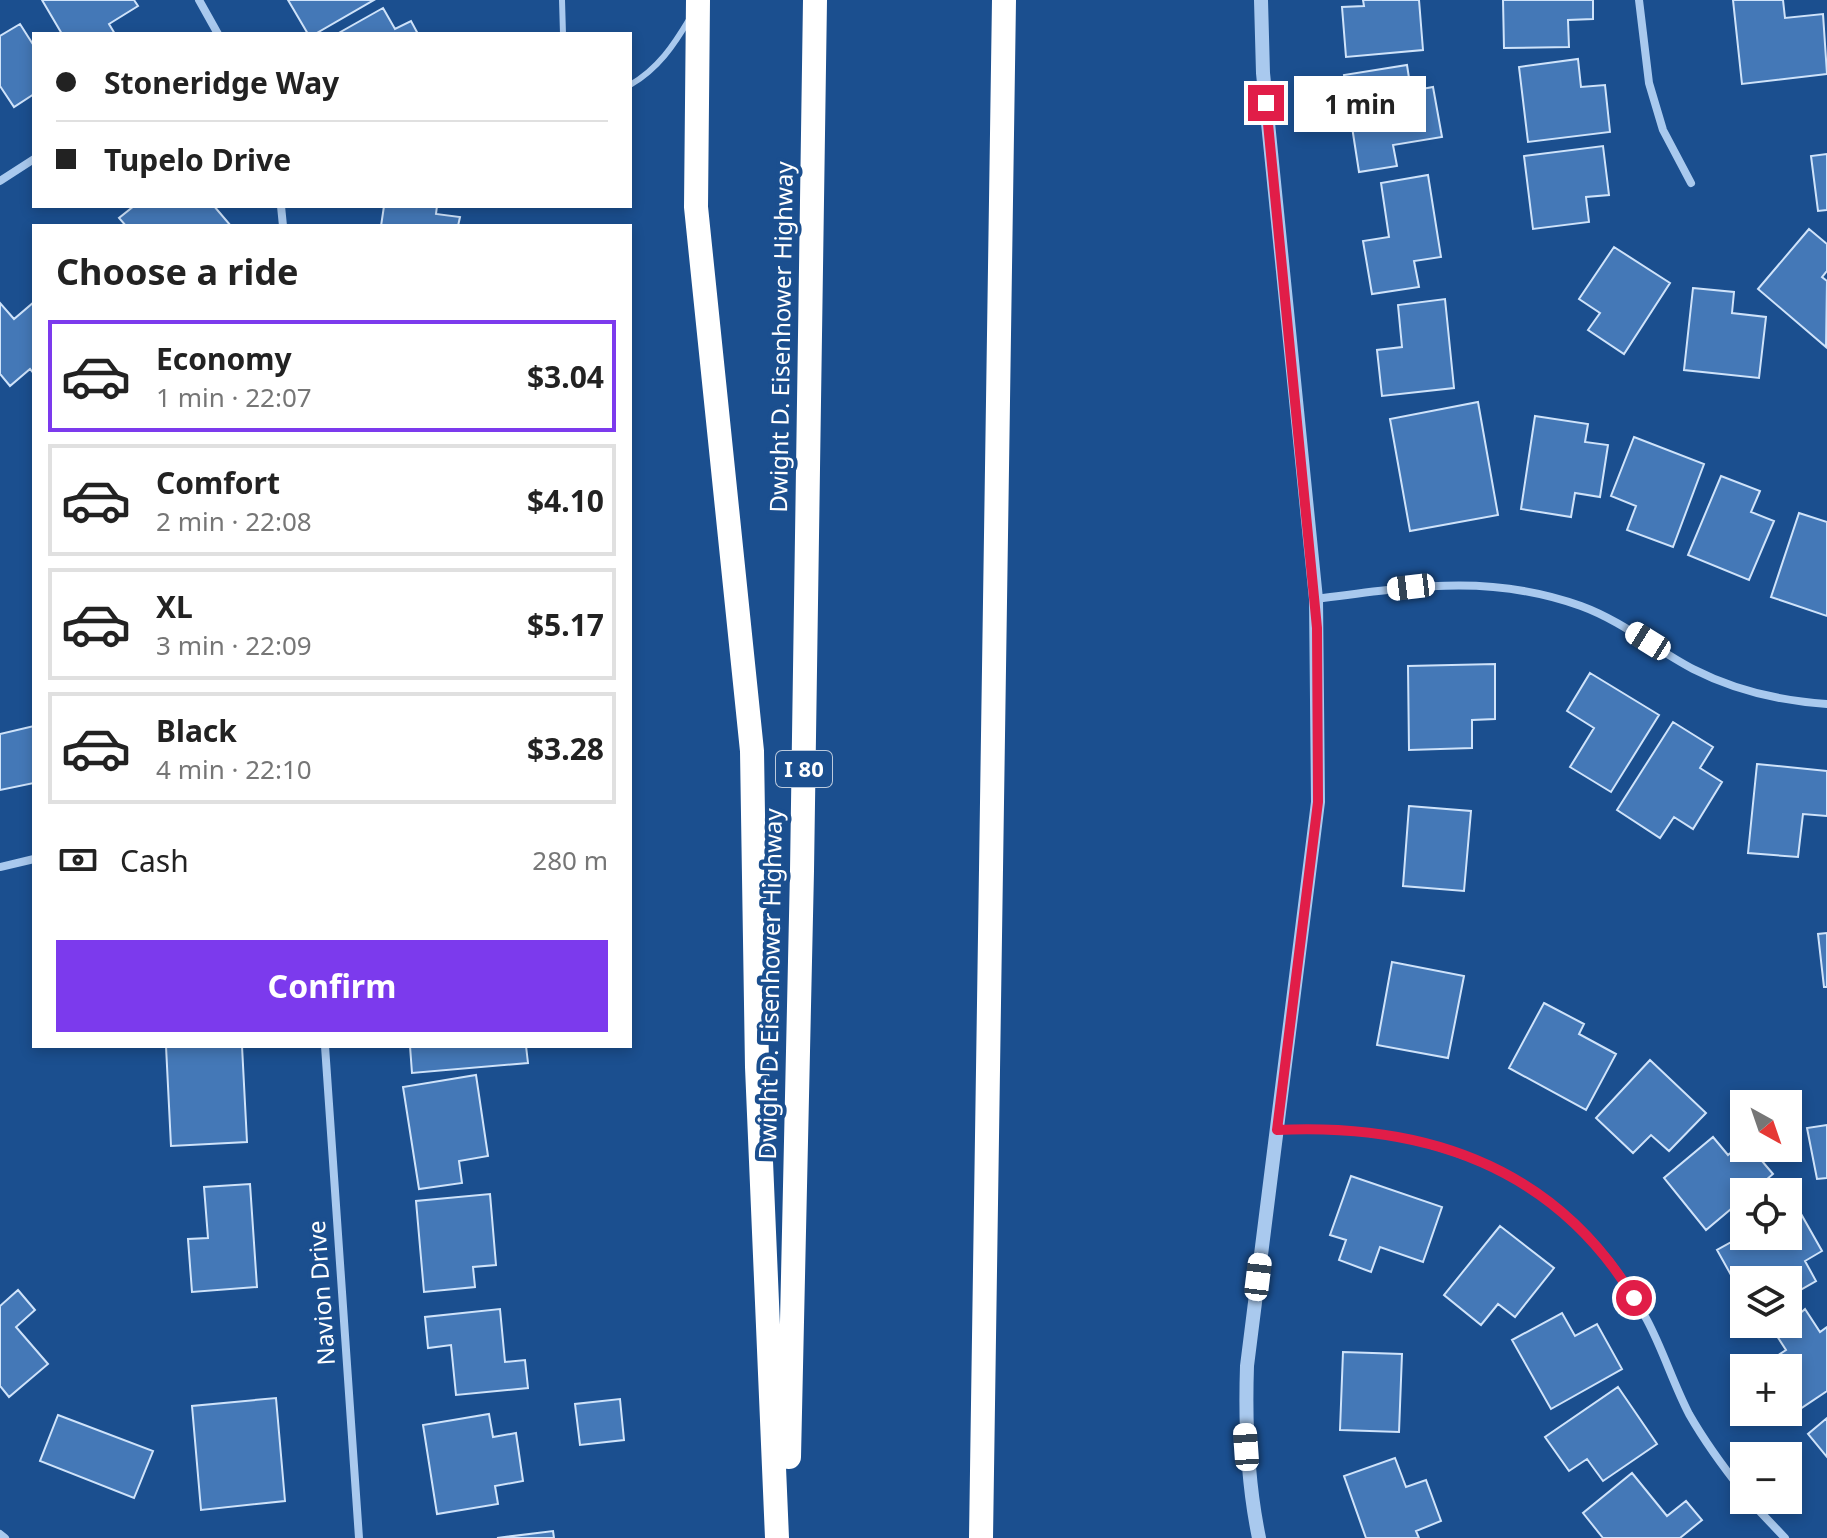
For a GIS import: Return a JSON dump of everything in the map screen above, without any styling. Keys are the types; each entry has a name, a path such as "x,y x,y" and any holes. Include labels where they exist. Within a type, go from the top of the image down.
{"highway":[{"name":"Dwight D. Eisenhower Highway","path":"787,1538 802,871 815,0"},
{"path":"698,2 696,207 752,751 757,1067 777,1538"},
{"path":"981,1538 1005,3"}],"street":[{"path":"199,0 217,32"},
{"path":"1259,1538 1249,1490 1245,1426 1247,1366 1318,802 1316,599 1265,88 1261,0"},
{"path":"1639,0 1649,83 1663,130 1691,183"},
{"path":"0,181 32,160"},
{"path":"1316,599 1442,583 1490,584 1537,592 1583,607 1626,627 1694,669 1745,691 1799,702 1827,704"},
{"path":"0,867 32,859"},
{"name":"Navion Drive","path":"325,1048 359,1538"},
{"path":"1277,1130 1345,1128 1394,1134 1443,1146 1489,1165 1552,1205 1589,1238 1621,1277 1647,1320 1688,1412 1730,1475"},
{"path":"1762,1514 1785,1538"},
{"path":"0,1534 5,1538"}],"lane":[{"path":"562,0 563,32"},
{"path":"632,84 649,74 672,47 698,2"}],"building":[{"path":"42,0 134,0 138,6 109,24 114,32 61,32"},
{"path":"288,0 374,0 318,32 307,32"},
{"path":"1363,0 1419,0 1423,50 1346,57 1342,7 1364,6"},
{"path":"1503,0 1593,0 1593,19 1568,20 1569,47 1504,48"},
{"path":"1733,0 1783,0 1785,18 1823,14 1827,74 1742,84"},
{"path":"383,8 395,29 411,21 417,32 341,32"},
{"path":"20,24 32,43 32,95 14,107 0,86 0,36"},
{"path":"1578,59 1581,87 1605,85 1610,132 1528,142 1519,67"},
{"path":"1407,65 1411,91 1433,87 1442,137 1393,145 1397,166 1359,172 1344,75"},
{"path":"1603,146 1609,195 1586,197 1589,222 1533,229 1524,156"},
{"path":"1827,154 1827,210 1818,211 1811,156"},
{"path":"1428,175 1441,257 1414,261 1419,287 1372,294 1363,241 1389,237 1381,183"},
{"path":"132,208 216,208 229,224 124,224 119,218"},
{"path":"384,208 437,208 436,214 460,217 458,224 381,224"},
{"path":"1809,229 1827,244 1827,271 1822,277 1827,281 1826,347 1758,289"},
{"path":"1614,247 1670,283 1624,354 1588,330 1600,313 1579,299"},
{"path":"1693,288 1734,292 1732,313 1766,317 1759,378 1684,370"},
{"path":"1445,299 1454,388 1382,396 1377,350 1402,347 1398,305"},
{"path":"0,303 14,319 32,304 32,372 30,369 10,386 0,374"},
{"path":"1478,402 1498,515 1410,531 1390,419"},
{"path":"1535,416 1588,424 1585,442 1608,445 1600,497 1575,493 1571,517 1521,509"},
{"path":"1634,437 1704,464 1673,547 1627,530 1636,506 1611,496"},
{"path":"1721,476 1760,491 1751,512 1774,521 1749,580 1688,555"},
{"path":"1799,513 1827,522 1827,616 1771,597"},
{"path":"1495,664 1495,719 1472,720 1472,748 1409,750 1408,666"},
{"path":"1590,673 1659,715 1611,792 1570,767 1594,728 1567,711"},
{"path":"1673,722 1713,747 1700,768 1722,782 1693,829 1674,817 1660,838 1617,810"},
{"path":"32,726 32,783 0,790 0,734"},
{"path":"1757,764 1827,771 1827,816 1803,814 1798,857 1748,853"},
{"path":"1409,806 1471,811 1464,891 1403,886"},
{"path":"1827,933 1827,987 1824,987 1818,934"},
{"path":"1392,962 1464,976 1448,1058 1377,1045"},
{"path":"1544,1003 1584,1024 1579,1034 1616,1054 1586,1110 1509,1068"},
{"path":"166,1048 242,1048 247,1142 171,1146"},
{"path":"410,1048 526,1048 528,1063 412,1073"},
{"path":"1650,1060 1706,1113 1669,1151 1651,1135 1633,1153 1596,1118"},
{"path":"476,1075 488,1156 459,1161 462,1183 419,1189 403,1087"},
{"path":"1827,1125 1827,1178 1817,1179 1807,1128"},
{"path":"1713,1137 1728,1155 1730,1153 1730,1162 1763,1162 1773,1174 1768,1178 1730,1178 1730,1210 1706,1230 1664,1178"},
{"path":"1351,1176 1442,1207 1423,1262 1380,1247 1371,1272 1339,1260 1346,1240 1330,1235"},
{"path":"250,1184 257,1287 192,1292 188,1239 208,1238 204,1187"},
{"path":"490,1194 496,1265 473,1267 475,1287 424,1292 416,1201"},
{"path":"1802,1216 1822,1251 1805,1261 1816,1281 1802,1289 1802,1266 1730,1266 1730,1273 1717,1250 1730,1243 1730,1250 1802,1250"},
{"path":"1500,1226 1554,1268 1515,1317 1498,1304 1481,1325 1444,1295"},
{"path":"18,1290 35,1310 16,1327 48,1364 9,1397 0,1386 0,1306"},
{"path":"500,1309 505,1362 525,1360 528,1388 456,1395 451,1345 428,1348 425,1317"},
{"path":"1805,1309 1820,1332 1827,1327 1827,1391 1802,1408 1802,1354 1780,1354 1786,1350 1778,1338 1802,1338 1802,1312"},
{"path":"1562,1313 1575,1336 1597,1324 1622,1369 1551,1409 1512,1340"},
{"path":"1343,1352 1402,1354 1399,1432 1340,1430"},
{"path":"1618,1387 1657,1444 1603,1481 1587,1459 1569,1471 1545,1437"},
{"path":"276,1398 285,1501 201,1510 192,1406"},
{"path":"620,1399 624,1440 580,1445 575,1404"},
{"path":"489,1414 493,1437 516,1433 523,1481 495,1486 498,1504 437,1514 423,1425"},
{"path":"58,1415 153,1451 134,1498 40,1461"},
{"path":"1827,1418 1827,1457 1808,1434"},
{"path":"1395,1458 1406,1487 1426,1480 1441,1521 1416,1531 1419,1538 1366,1538 1344,1476"},
{"path":"1632,1473 1667,1516 1686,1501 1702,1520 1680,1538 1603,1538 1583,1513"},
{"path":"553,1531 554,1538 497,1538"}],"route":[{"path":"1266,103 1317,628 1318,802 1277,1130 1345,1128 1394,1134 1443,1146 1489,1165 1532,1190 1589,1238 1634,1298"}]}
